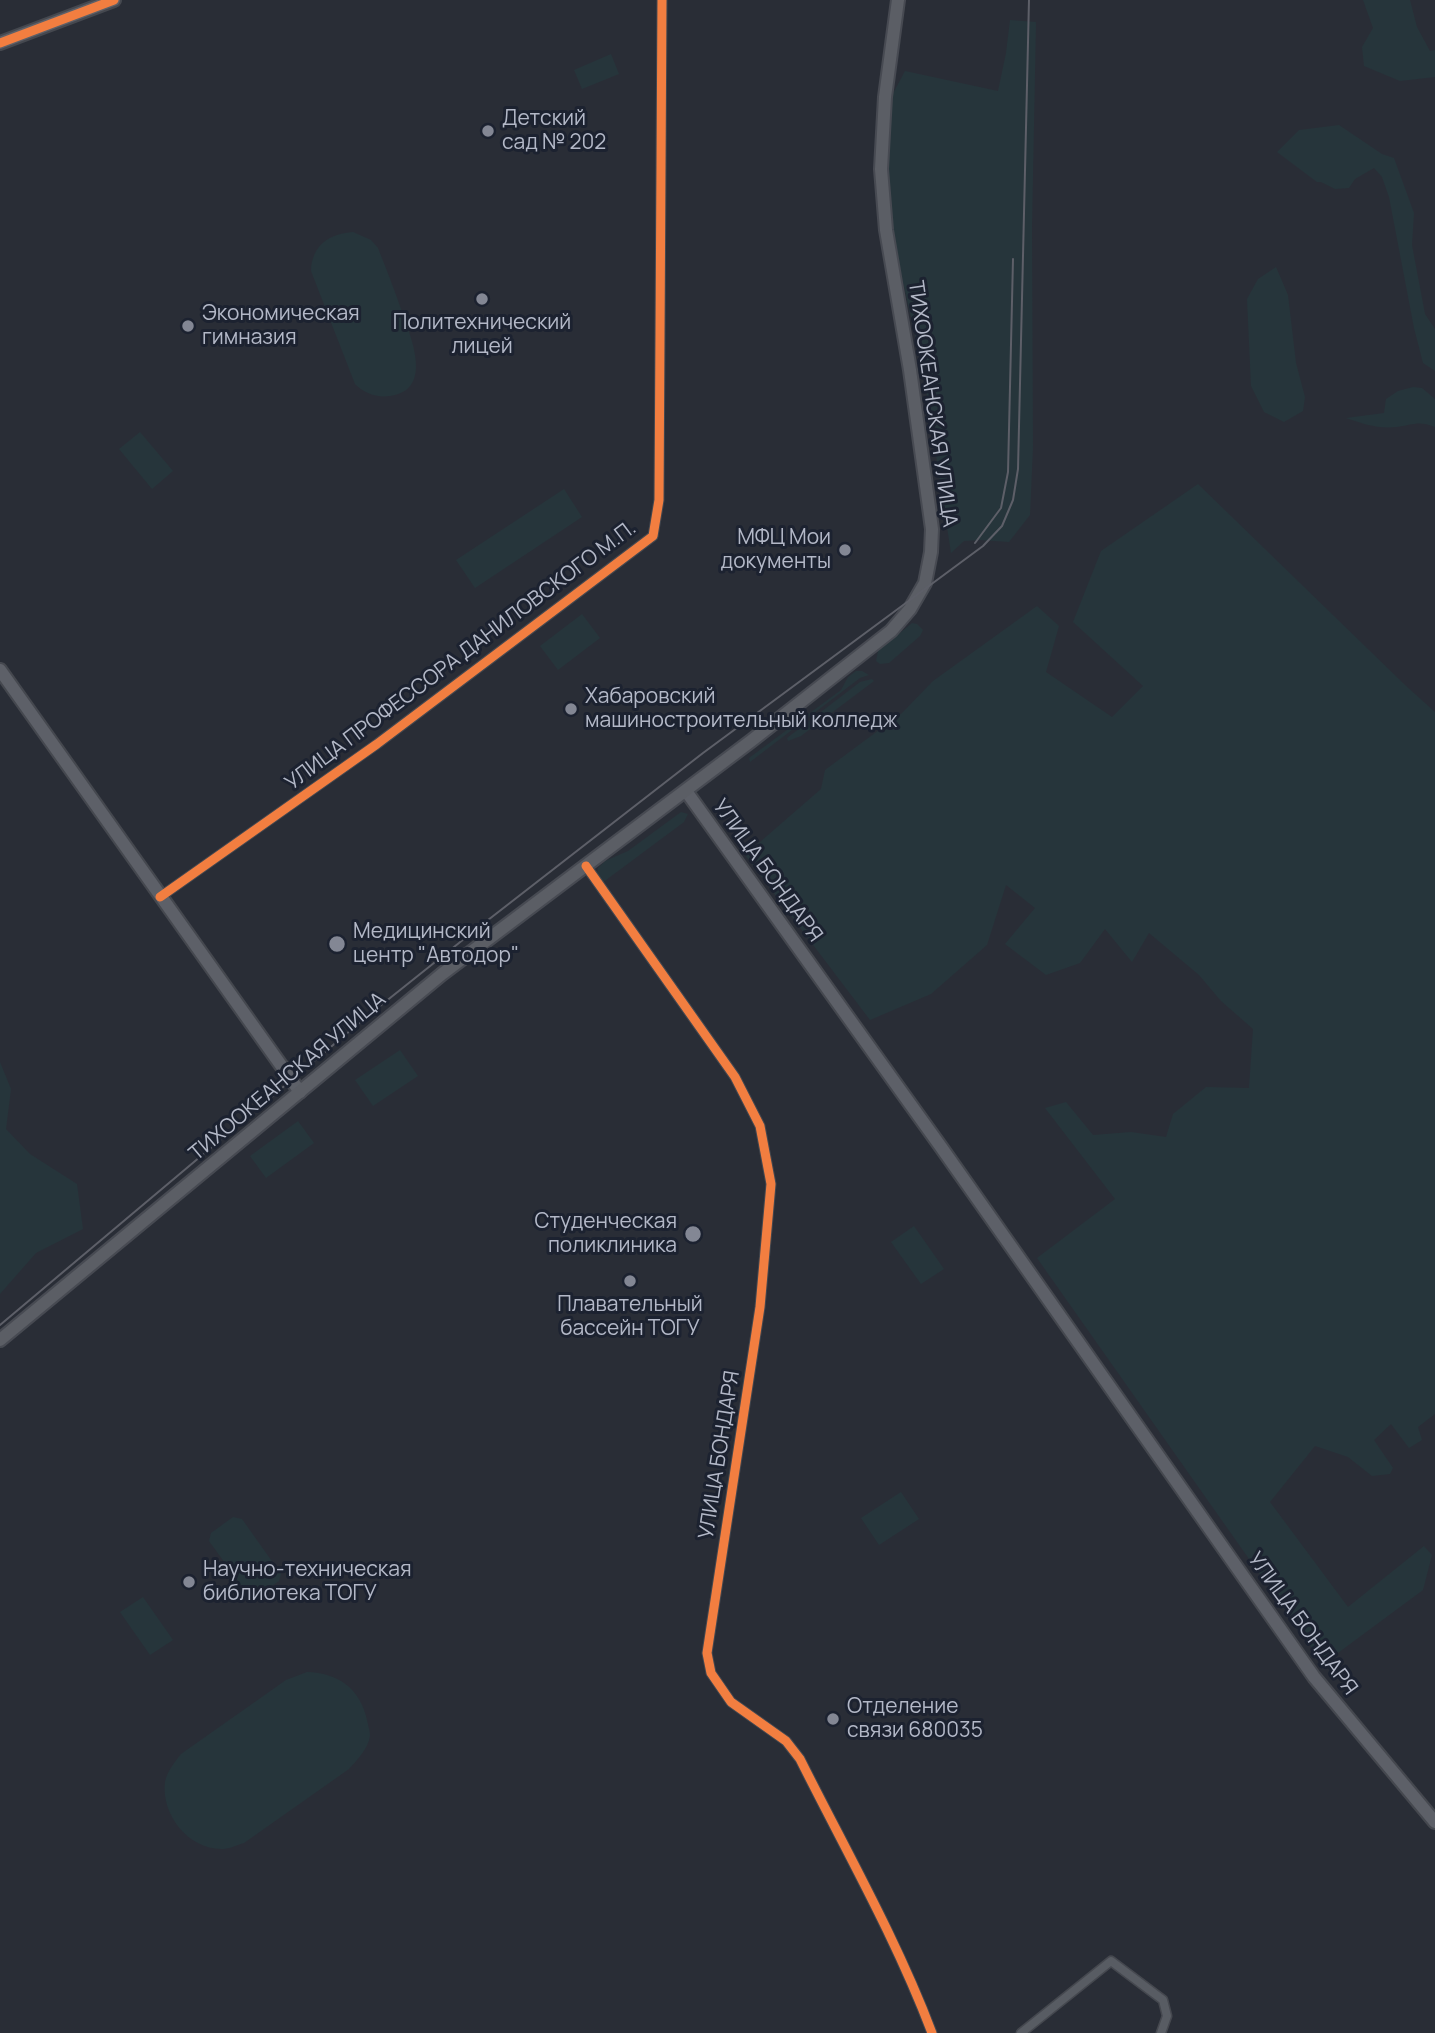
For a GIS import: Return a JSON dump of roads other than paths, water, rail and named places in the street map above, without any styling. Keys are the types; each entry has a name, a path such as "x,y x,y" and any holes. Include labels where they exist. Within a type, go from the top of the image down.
{"main road":[{"path":"0,43 114,0"},
{"name":"ТИХООКЕАНСКАЯ УЛИЦА","path":"0,1340 442,974 686,791 891,631 911,609 925,583 931,552 930,503 886,230 881,169 885,97 898,0"},
{"path":"0,670 300,1092"},
{"name":"УЛИЦА БОНДАРЯ","path":"686,791 957,1169 1314,1677 1435,1822"}],"street":[{"name":"УЛИЦА ПРОФЕССОРА ДАНИЛОВСКОГО М.П.","path":"160,897 377,744 653,536 659,500 662,0"},
{"name":"УЛИЦА БОНДАРЯ","path":"586,866 735,1077 760,1126 771,1184 758,1317 707,1654 711,1673 731,1702 786,1741 800,1759 870,1895 920,2001 932,2033"},
{"path":"1021,2033 1111,1961 1163,2000 1167,2017 1161,2033"}],"tram line":[{"path":"0,1325 370,1014 479,927 703,753 983,546 1002,526 1013,500 1018,469 1029,0"},
{"path":"975,543 1001,508 1008,472 1013,259"}],"place":[{"name":"Детский сад № 202","path":"488,131"},
{"name":"Политехнический лицей","path":"482,299"},
{"name":"Экономическая гимназия","path":"188,326"},
{"name":"МФЦ Мои документы","path":"845,550"},
{"name":"Хабаровский машиностроительный колледж","path":"571,709"},
{"name":"Медицинский центр \"Автодор\"","path":"337,944"},
{"name":"Студенческая поликлиника","path":"693,1234"},
{"name":"Плавательный бассейн ТОГУ","path":"630,1281"},
{"name":"Научно-техническая библиотека ТОГУ","path":"189,1582"},
{"name":"Отделение связи 680035","path":"833,1719"}]}
